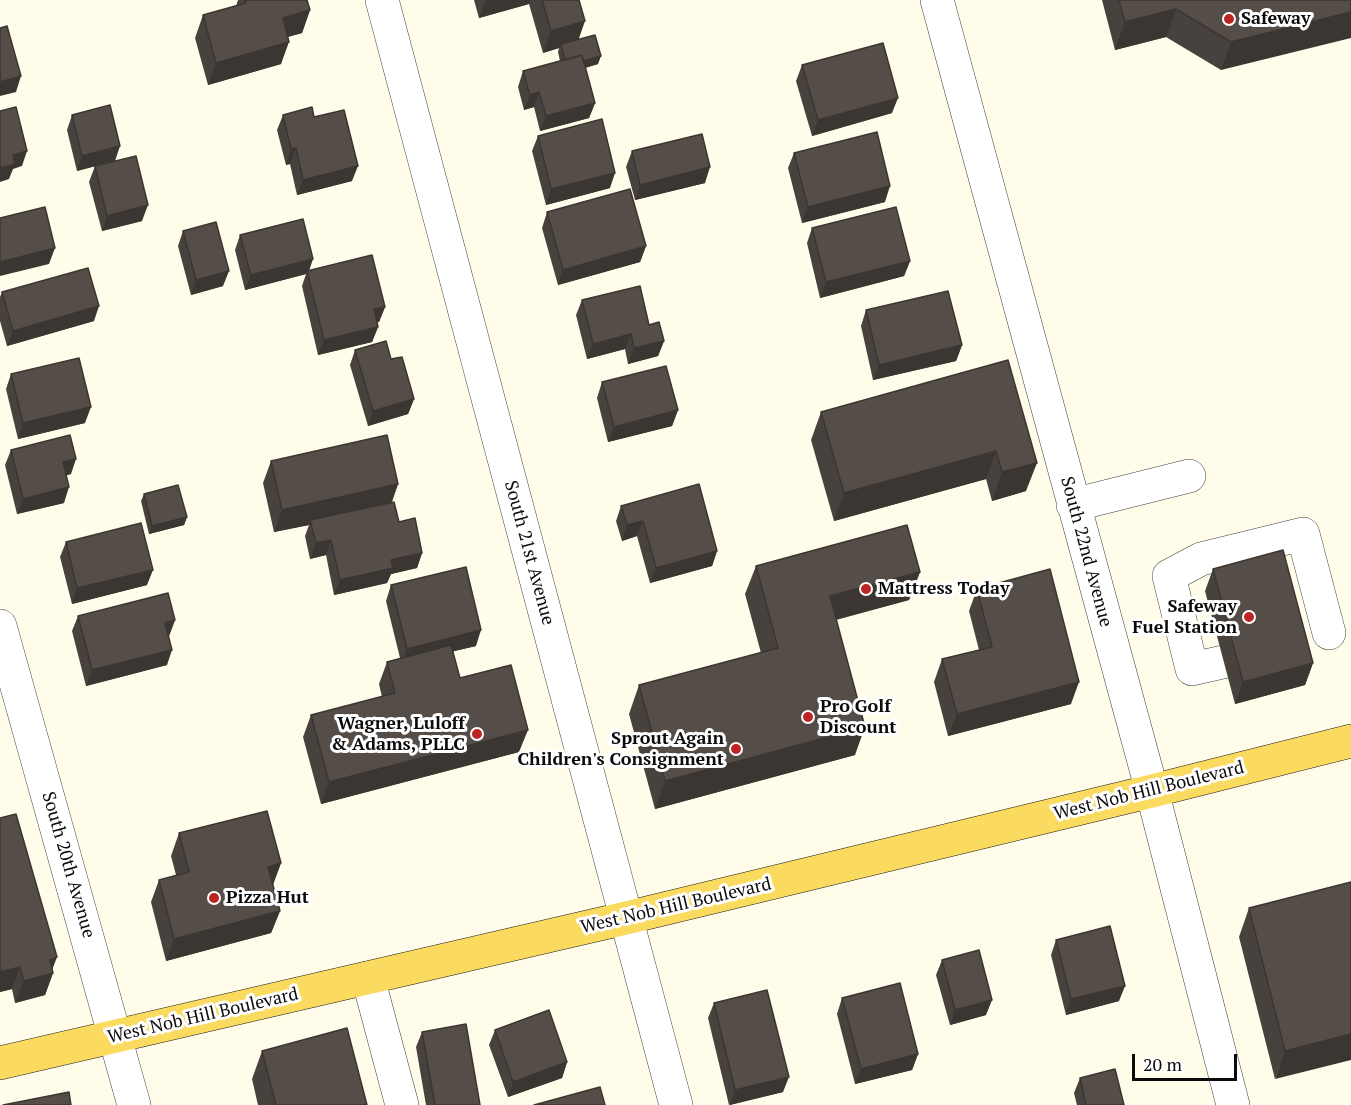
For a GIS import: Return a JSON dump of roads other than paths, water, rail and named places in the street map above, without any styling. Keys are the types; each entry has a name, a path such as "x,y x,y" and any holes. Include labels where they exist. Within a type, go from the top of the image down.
{"main road":[{"name":"West Nob Hill Boulevard","path":"0,1063 626,918 1351,741"}],"street":[{"name":"South 21st Avenue","path":"382,0 676,1105"},
{"name":"South 22nd Avenue","path":"937,0 1152,791 1233,1105"},
{"path":"1073,505 1190,476"},
{"path":"1223,662 1192,669 1169,576 1201,559 1303,534 1327,633"},
{"name":"South 20th Avenue","path":"0,626 135,1105"},
{"path":"368,978 402,1105"}],"place":[{"name":"Safeway","path":"1229,19"},
{"name":"Mattress Today","path":"866,589"},
{"name":"Safeway Fuel Station","path":"1249,617"},
{"name":"Pro Golf Discount","path":"808,717"},
{"name":"Wagner, Luloff & Adams, PLLC","path":"477,734"},
{"name":"Sprout Again Children's Consignment","path":"736,749"},
{"name":"Pizza Hut","path":"214,898"}]}
